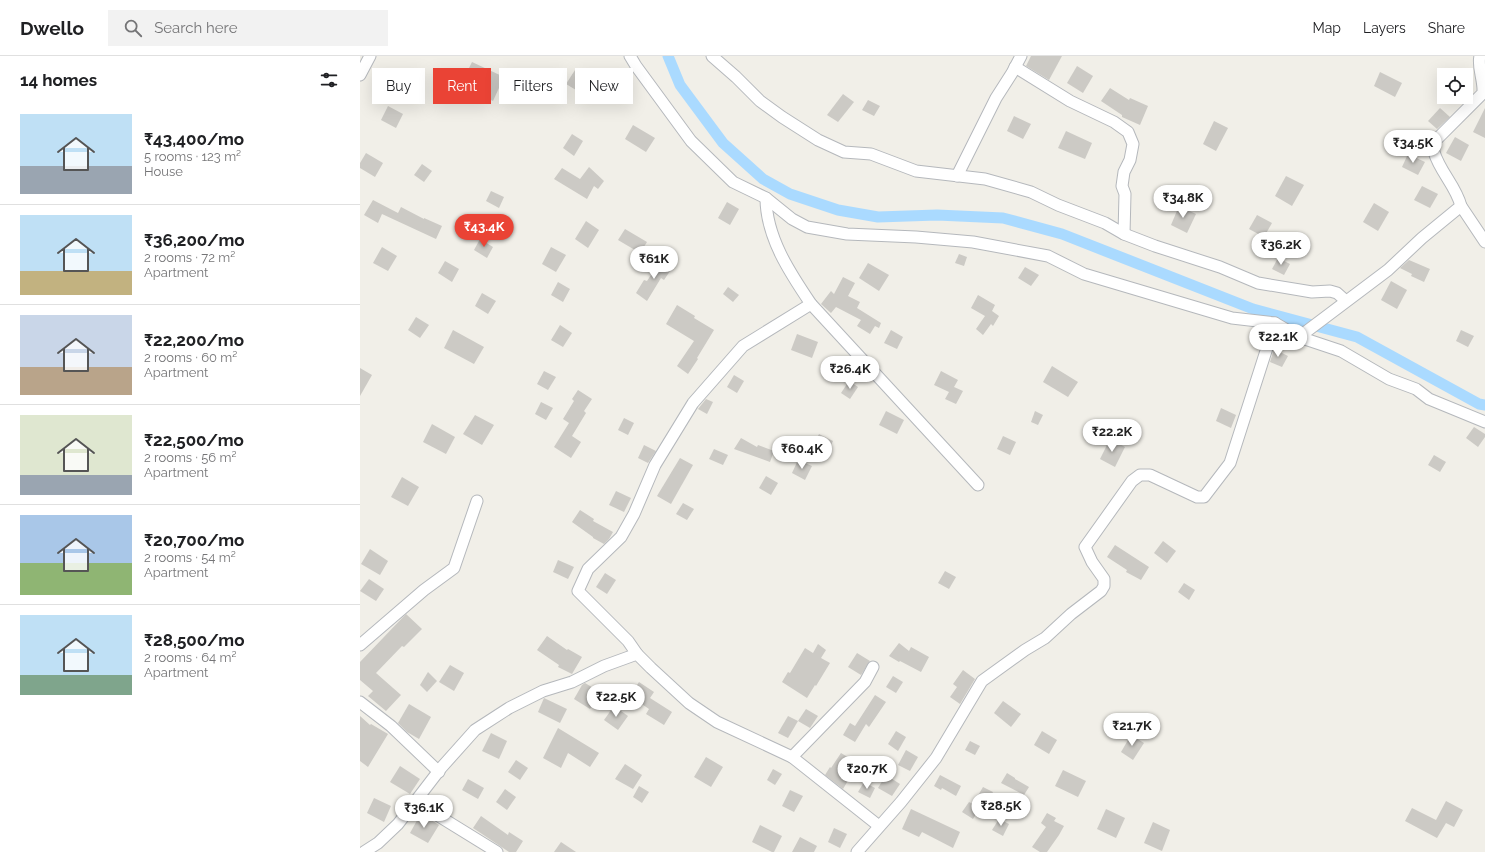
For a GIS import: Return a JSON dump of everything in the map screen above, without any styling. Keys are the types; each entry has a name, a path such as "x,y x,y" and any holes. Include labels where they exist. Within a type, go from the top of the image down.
{"street":[{"path":"360,75 370,56"},
{"path":"630,56 691,141 733,182 766,198 792,219 807,227 847,234 916,236 973,242 1048,256 1084,274 1196,308 1232,318 1275,324 1299,337 1341,351 1389,379 1416,389 1429,399 1485,422"},
{"path":"712,56 760,101 818,140 844,152 871,154 916,171 985,179 1031,192 1058,205 1105,223 1124,234 1155,246 1220,267 1258,283 1312,292 1330,291 1337,293 1341,304"},
{"path":"957,176 996,98 1021,56"},
{"path":"1480,56 1479,61 1484,84 1483,93 1436,140 1434,151 1440,165 1459,198 1461,206 1485,242"},
{"path":"1015,67 1070,101 1114,122 1128,132 1133,144 1130,160 1124,172 1122,186 1125,194 1124,234"},
{"path":"766,198 766,206 773,236 791,275 812,304 978,485"},
{"path":"1299,337 1388,270 1442,216 1461,206"},
{"path":"812,304 743,346 693,403 655,465 634,514 621,537 588,569 578,591 628,641 651,668 689,703 717,722 792,757 880,826"},
{"path":"857,852 902,802 936,758 982,682 1025,650 1045,638 1071,614 1101,591 1104,586 1104,579 1092,562 1086,547 1132,482 1140,475 1150,475 1197,497 1204,497 1230,463 1275,324"},
{"path":"360,645 424,590 454,568 477,501"},
{"path":"364,852 378,843 398,824 439,772 475,730 509,708 543,691 572,682 604,666 638,654"},
{"path":"792,757 865,682 873,667"},
{"path":"360,702 391,726 439,772"},
{"path":"416,802 497,852"}],"building":[{"path":"1031,56 1062,56 1049,80 1026,66"},
{"path":"472,62 485,68 469,68"},
{"path":"1077,66 1093,76 1083,93 1067,83"},
{"path":"575,70 575,89 567,85"},
{"path":"491,71 499,75 499,88 493,101 491,100"},
{"path":"1380,72 1402,83 1395,97 1374,86"},
{"path":"1110,88 1129,100 1130,98 1148,106 1140,125 1122,117 1122,115 1101,101"},
{"path":"843,94 854,102 838,122 827,115"},
{"path":"868,100 880,106 874,116 862,110"},
{"path":"388,106 403,114 396,128 381,120"},
{"path":"1440,108 1450,117 1437,129 1428,121"},
{"path":"1485,108 1485,138 1473,132"},
{"path":"1014,116 1031,124 1023,139 1007,131"},
{"path":"1214,121 1228,128 1216,151 1203,144"},
{"path":"633,125 655,138 646,152 625,139"},
{"path":"1066,131 1092,143 1085,159 1058,148"},
{"path":"572,134 583,141 574,156 563,148"},
{"path":"1455,137 1469,145 1461,161 1446,153"},
{"path":"366,153 383,163 375,177 360,168 360,163"},
{"path":"1408,154 1425,162 1418,175 1402,167"},
{"path":"422,164 432,171 424,182 414,175"},
{"path":"589,167 604,181 598,189 594,186 587,199 554,179 562,168 580,179"},
{"path":"1286,176 1304,185 1292,206 1275,196"},
{"path":"1422,186 1438,194 1430,208 1414,200"},
{"path":"491,191 504,197 499,208 486,201"},
{"path":"373,200 398,213 401,207 424,219 442,226 436,239 382,214 378,223 364,215"},
{"path":"727,202 739,209 730,225 718,218"},
{"path":"1374,203 1389,212 1378,231 1363,222"},
{"path":"1179,206 1196,214 1187,233 1171,225"},
{"path":"1257,215 1272,223 1264,237 1249,229"},
{"path":"586,221 599,230 588,248 575,239"},
{"path":"625,229 647,242 640,253 618,240"},
{"path":"480,239 493,247 487,258 474,250"},
{"path":"382,247 397,256 388,271 373,263"},
{"path":"551,247 566,255 556,272 542,264"},
{"path":"959,254 967,257 964,266 955,263"},
{"path":"1278,258 1290,264 1284,275 1272,269"},
{"path":"661,260 672,268 664,280 661,278 647,301 636,293 644,280 647,281"},
{"path":"1409,260 1430,269 1424,282 1411,276 1412,274 1400,268"},
{"path":"445,261 459,269 452,282 438,273"},
{"path":"868,263 889,275 879,291 859,278"},
{"path":"1025,267 1039,275 1031,286 1018,278"},
{"path":"843,277 855,283 848,296 860,302 857,308 881,323 879,328 875,326 870,334 857,326 861,320 836,307 831,313 821,304 831,291 834,294"},
{"path":"1391,281 1407,290 1397,309 1381,300"},
{"path":"558,282 570,289 563,302 551,295"},
{"path":"728,287 739,295 733,302 723,294"},
{"path":"482,293 496,301 488,314 475,306"},
{"path":"978,295 995,305 992,311 999,316 993,326 991,324 983,335 976,329 985,316 971,308"},
{"path":"677,305 695,316 694,318 714,330 688,374 677,366 694,341 666,324"},
{"path":"416,317 429,325 420,338 408,330"},
{"path":"560,325 572,333 563,347 551,340"},
{"path":"453,330 484,347 474,364 444,348"},
{"path":"891,330 903,337 897,349 884,343"},
{"path":"1461,330 1474,336 1468,347 1456,341"},
{"path":"797,334 818,342 812,358 791,350"},
{"path":"1274,349 1288,356 1282,367 1270,362"},
{"path":"1052,366 1078,382 1068,397 1043,382"},
{"path":"360,368 372,375 360,396"},
{"path":"544,371 556,377 548,390 537,384"},
{"path":"941,371 958,380 954,387 963,391 956,404 945,399 949,392 934,385"},
{"path":"734,375 744,381 737,393 727,387"},
{"path":"849,381 858,387 850,399 841,393"},
{"path":"578,390 592,399 584,411 586,413 572,436 581,442 571,458 554,447 569,423 563,419 574,401 572,399"},
{"path":"706,399 713,402 707,414 698,409"},
{"path":"541,402 553,408 546,420 535,414"},
{"path":"1221,408 1236,415 1231,428 1216,421"},
{"path":"886,411 904,420 897,434 879,425"},
{"path":"1035,411 1043,415 1038,425 1031,422"},
{"path":"475,415 494,425 482,445 463,434"},
{"path":"624,418 634,423 628,435 618,430"},
{"path":"432,424 455,437 446,454 423,442"},
{"path":"1474,427 1485,434 1485,437 1478,447 1466,438"},
{"path":"819,434 833,441 828,451 814,444"},
{"path":"1003,436 1016,442 1010,455 997,449"},
{"path":"741,438 757,447 758,445 774,451 770,462 734,449"},
{"path":"1110,439 1125,447 1115,467 1100,459"},
{"path":"644,445 656,451 648,463 638,458"},
{"path":"714,449 728,455 723,465 709,459"},
{"path":"1434,455 1446,462 1440,472 1428,465"},
{"path":"680,458 693,465 671,504 657,496"},
{"path":"798,460 812,466 805,480 792,473"},
{"path":"766,476 778,483 771,495 759,488"},
{"path":"402,477 419,487 408,506 391,497"},
{"path":"616,491 631,498 624,512 609,505"},
{"path":"683,503 694,509 687,520 676,514"},
{"path":"580,510 594,519 593,521 613,532 604,544 593,538 572,522"},
{"path":"1163,541 1176,551 1167,563 1154,553"},
{"path":"1115,545 1149,567 1141,580 1126,572 1127,570 1107,557"},
{"path":"370,549 388,561 380,575 361,564"},
{"path":"558,560 574,567 568,579 553,572"},
{"path":"945,571 956,577 949,589 938,583"},
{"path":"605,573 616,580 607,594 596,587"},
{"path":"369,579 384,589 376,601 360,591"},
{"path":"1184,583 1195,590 1189,600 1178,592"},
{"path":"406,614 422,629 404,647 402,646 376,673 401,695 386,711 368,696 373,691 360,680 360,662"},
{"path":"547,636 567,650 568,649 582,657 572,674 558,667 559,665 537,650"},
{"path":"899,643 909,651 911,647 929,657 921,672 889,656"},
{"path":"818,644 826,650 821,658 830,663 807,698 782,682 788,672 790,673 805,648 813,653"},
{"path":"857,653 870,661 861,675 848,667"},
{"path":"450,665 464,673 454,691 439,682"},
{"path":"963,670 975,679 960,704 950,697 957,687 953,684"},
{"path":"428,672 437,681 427,692 420,685"},
{"path":"893,676 903,682 896,693 886,687"},
{"path":"639,682 654,692 650,698 672,712 664,725 646,714 649,709 630,696"},
{"path":"585,683 600,692 590,709 574,699 582,685"},
{"path":"875,695 886,702 869,727 866,724 855,742 843,735 850,723 855,726"},
{"path":"544,698 567,709 560,723 538,712"},
{"path":"1003,701 1021,714 1011,727 994,713"},
{"path":"409,704 431,717 419,739 407,732 398,723"},
{"path":"614,706 628,716 618,730 604,720"},
{"path":"806,709 818,716 810,728 798,721"},
{"path":"360,716 370,725 371,724 388,734 368,767 360,761"},
{"path":"788,716 798,721 788,738 778,733"},
{"path":"558,728 599,753 590,767 568,753 561,768 543,758"},
{"path":"896,731 906,737 898,751 888,744"},
{"path":"1042,731 1057,740 1049,754 1034,745"},
{"path":"491,733 507,741 499,759 482,751"},
{"path":"1131,735 1144,743 1133,760 1121,752"},
{"path":"970,741 980,746 975,755 965,750"},
{"path":"906,750 918,757 910,771 898,765"},
{"path":"841,753 851,759 841,774 849,779 843,789 825,775"},
{"path":"706,757 723,767 711,787 694,777"},
{"path":"516,760 528,768 520,780 508,772"},
{"path":"625,764 642,775 633,789 615,779"},
{"path":"400,766 420,779 410,794 390,782"},
{"path":"773,769 782,774 775,785 767,780"},
{"path":"1063,770 1086,781 1078,797 1055,786"},
{"path":"1007,773 1029,787 1024,795 1001,783"},
{"path":"886,775 900,784 892,796 878,788"},
{"path":"940,775 961,786 956,796 942,788 941,790 934,786"},
{"path":"468,779 484,788 478,799 462,790"},
{"path":"864,782 875,788 870,798 858,792"},
{"path":"639,786 649,792 642,803 633,797"},
{"path":"983,787 993,792 991,796 1001,802 997,809 984,801 973,819 962,812 969,802 973,804"},
{"path":"505,789 516,797 507,810 496,802"},
{"path":"790,790 803,796 794,812 782,806"},
{"path":"374,798 391,806 384,822 367,813"},
{"path":"440,799 452,806 447,813 436,806"},
{"path":"1446,801 1463,810 1454,827 1446,823 1437,838 1405,821 1412,808 1436,820"},
{"path":"911,809 960,832 953,848 922,832 919,837 902,829"},
{"path":"1106,809 1125,818 1116,838 1097,829"},
{"path":"1047,813 1056,818 1054,821 1064,826 1047,852 1040,852 1032,847 1046,827 1041,823"},
{"path":"420,815 439,825 428,843 410,833"},
{"path":"481,816 508,835 509,832 523,841 516,852 509,852 473,828"},
{"path":"999,819 1009,824 1003,836 992,830"},
{"path":"1153,822 1170,830 1162,851 1144,843"},
{"path":"760,825 782,836 774,852 752,842"},
{"path":"834,828 847,834 840,848 828,842"},
{"path":"800,837 817,846 814,852 792,852"},
{"path":"561,842 576,852 554,852"}],"waterway":[{"path":"668,56 680,85 723,143 763,179 790,194 838,210 878,217 937,215 1003,218 1062,234 1253,309 1357,337 1479,404 1485,405"}]}
